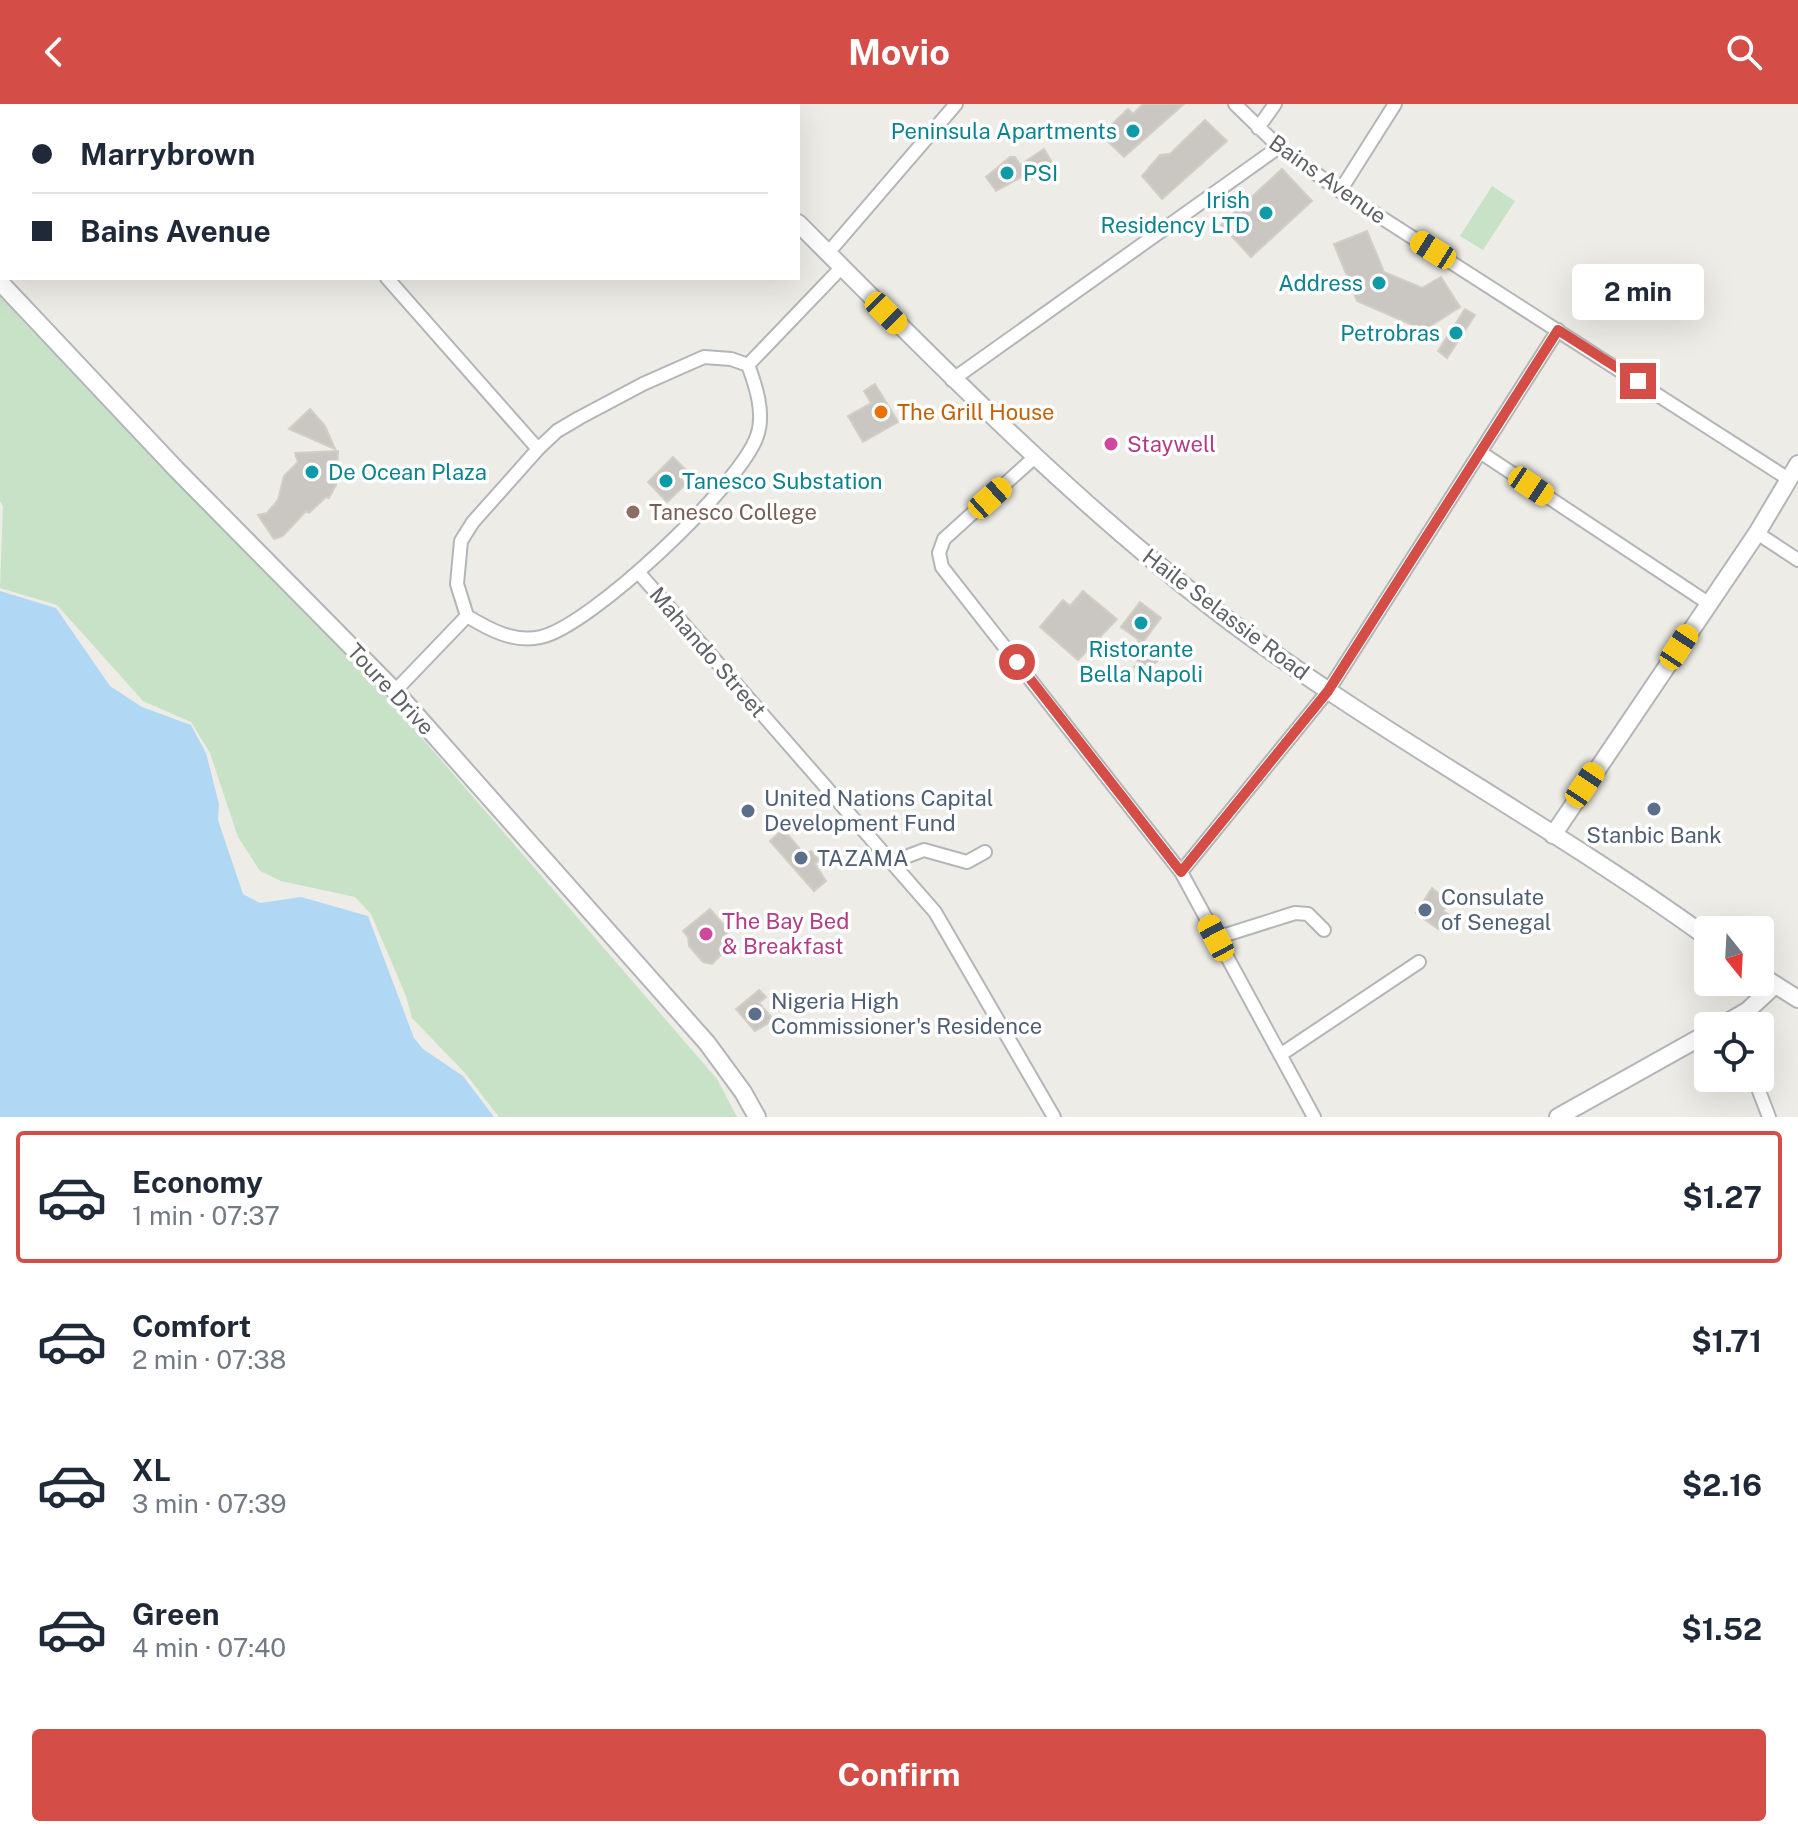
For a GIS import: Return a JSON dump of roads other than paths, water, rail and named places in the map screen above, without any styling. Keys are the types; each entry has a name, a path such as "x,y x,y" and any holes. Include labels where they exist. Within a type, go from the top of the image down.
{"street":[{"path":"828,253 956,104"},
{"name":"Bains Avenue","path":"1235,104 1279,147 1340,191 1790,480"},
{"path":"1258,128 1275,104"},
{"path":"1340,191 1395,104"},
{"path":"952,380 1279,147"},
{"name":"Haile Selassie Road","path":"800,225 952,380 1155,562 1226,618 1328,691 1694,929"},
{"path":"748,365 841,268"},
{"path":"389,280 538,449"},
{"name":"Toure Drive","path":"0,282 176,469 395,691 707,1043 757,1117"},
{"path":"1181,872 1328,691 1558,330"},
{"path":"395,691 467,616 457,584 461,541 473,522 557,431 704,357 731,359 748,365"},
{"path":"639,573 742,462 758,436 759,406 748,365"},
{"path":"1480,452 1708,603"},
{"path":"1036,456 944,539 939,560 1181,872 1314,1117"},
{"path":"1553,835 1757,533 1798,464"},
{"path":"1757,533 1798,560"},
{"name":"Mahando Street","path":"467,616 492,631 515,638 539,638 562,630 639,573 935,912 1054,1117"},
{"path":"892,862 924,850 967,862 985,852"},
{"path":"1216,938 1295,913 1308,914 1324,930"},
{"path":"1280,1055 1419,962"},
{"path":"1746,1012 1775,985 1798,999"},
{"path":"1558,1117 1694,1041"},
{"path":"1759,1092 1769,1117"}],"water":[{"path":"0,591 56,608 110,686 142,707 191,725 206,753 219,804 218,820 243,894 260,903 301,897 368,916 414,1038 423,1049 463,1076 494,1117 0,1117"}],"place":[{"name":"Peninsula Apartments","path":"1133,131"},
{"name":"PSI","path":"1007,173"},
{"name":"Irish Residency LTD","path":"1266,213"},
{"name":"Address","path":"1379,283"},
{"name":"Petrobras","path":"1456,333"},
{"name":"The Grill House","path":"881,412"},
{"name":"Staywell","path":"1111,444"},
{"name":"De Ocean Plaza","path":"312,472"},
{"name":"Tanesco Substation","path":"666,481"},
{"name":"Tanesco College","path":"633,512"},
{"name":"Ristorante Bella Napoli","path":"1141,623"},
{"name":"Stanbic Bank","path":"1654,809"},
{"name":"United Nations Capital Development Fund","path":"748,811"},
{"name":"TAZAMA","path":"801,858"},
{"name":"Consulate of Senegal","path":"1425,910"},
{"name":"The Bay Bed & Breakfast","path":"706,934"},
{"name":"Nigeria High Commissioner's Residence","path":"755,1014"}]}
